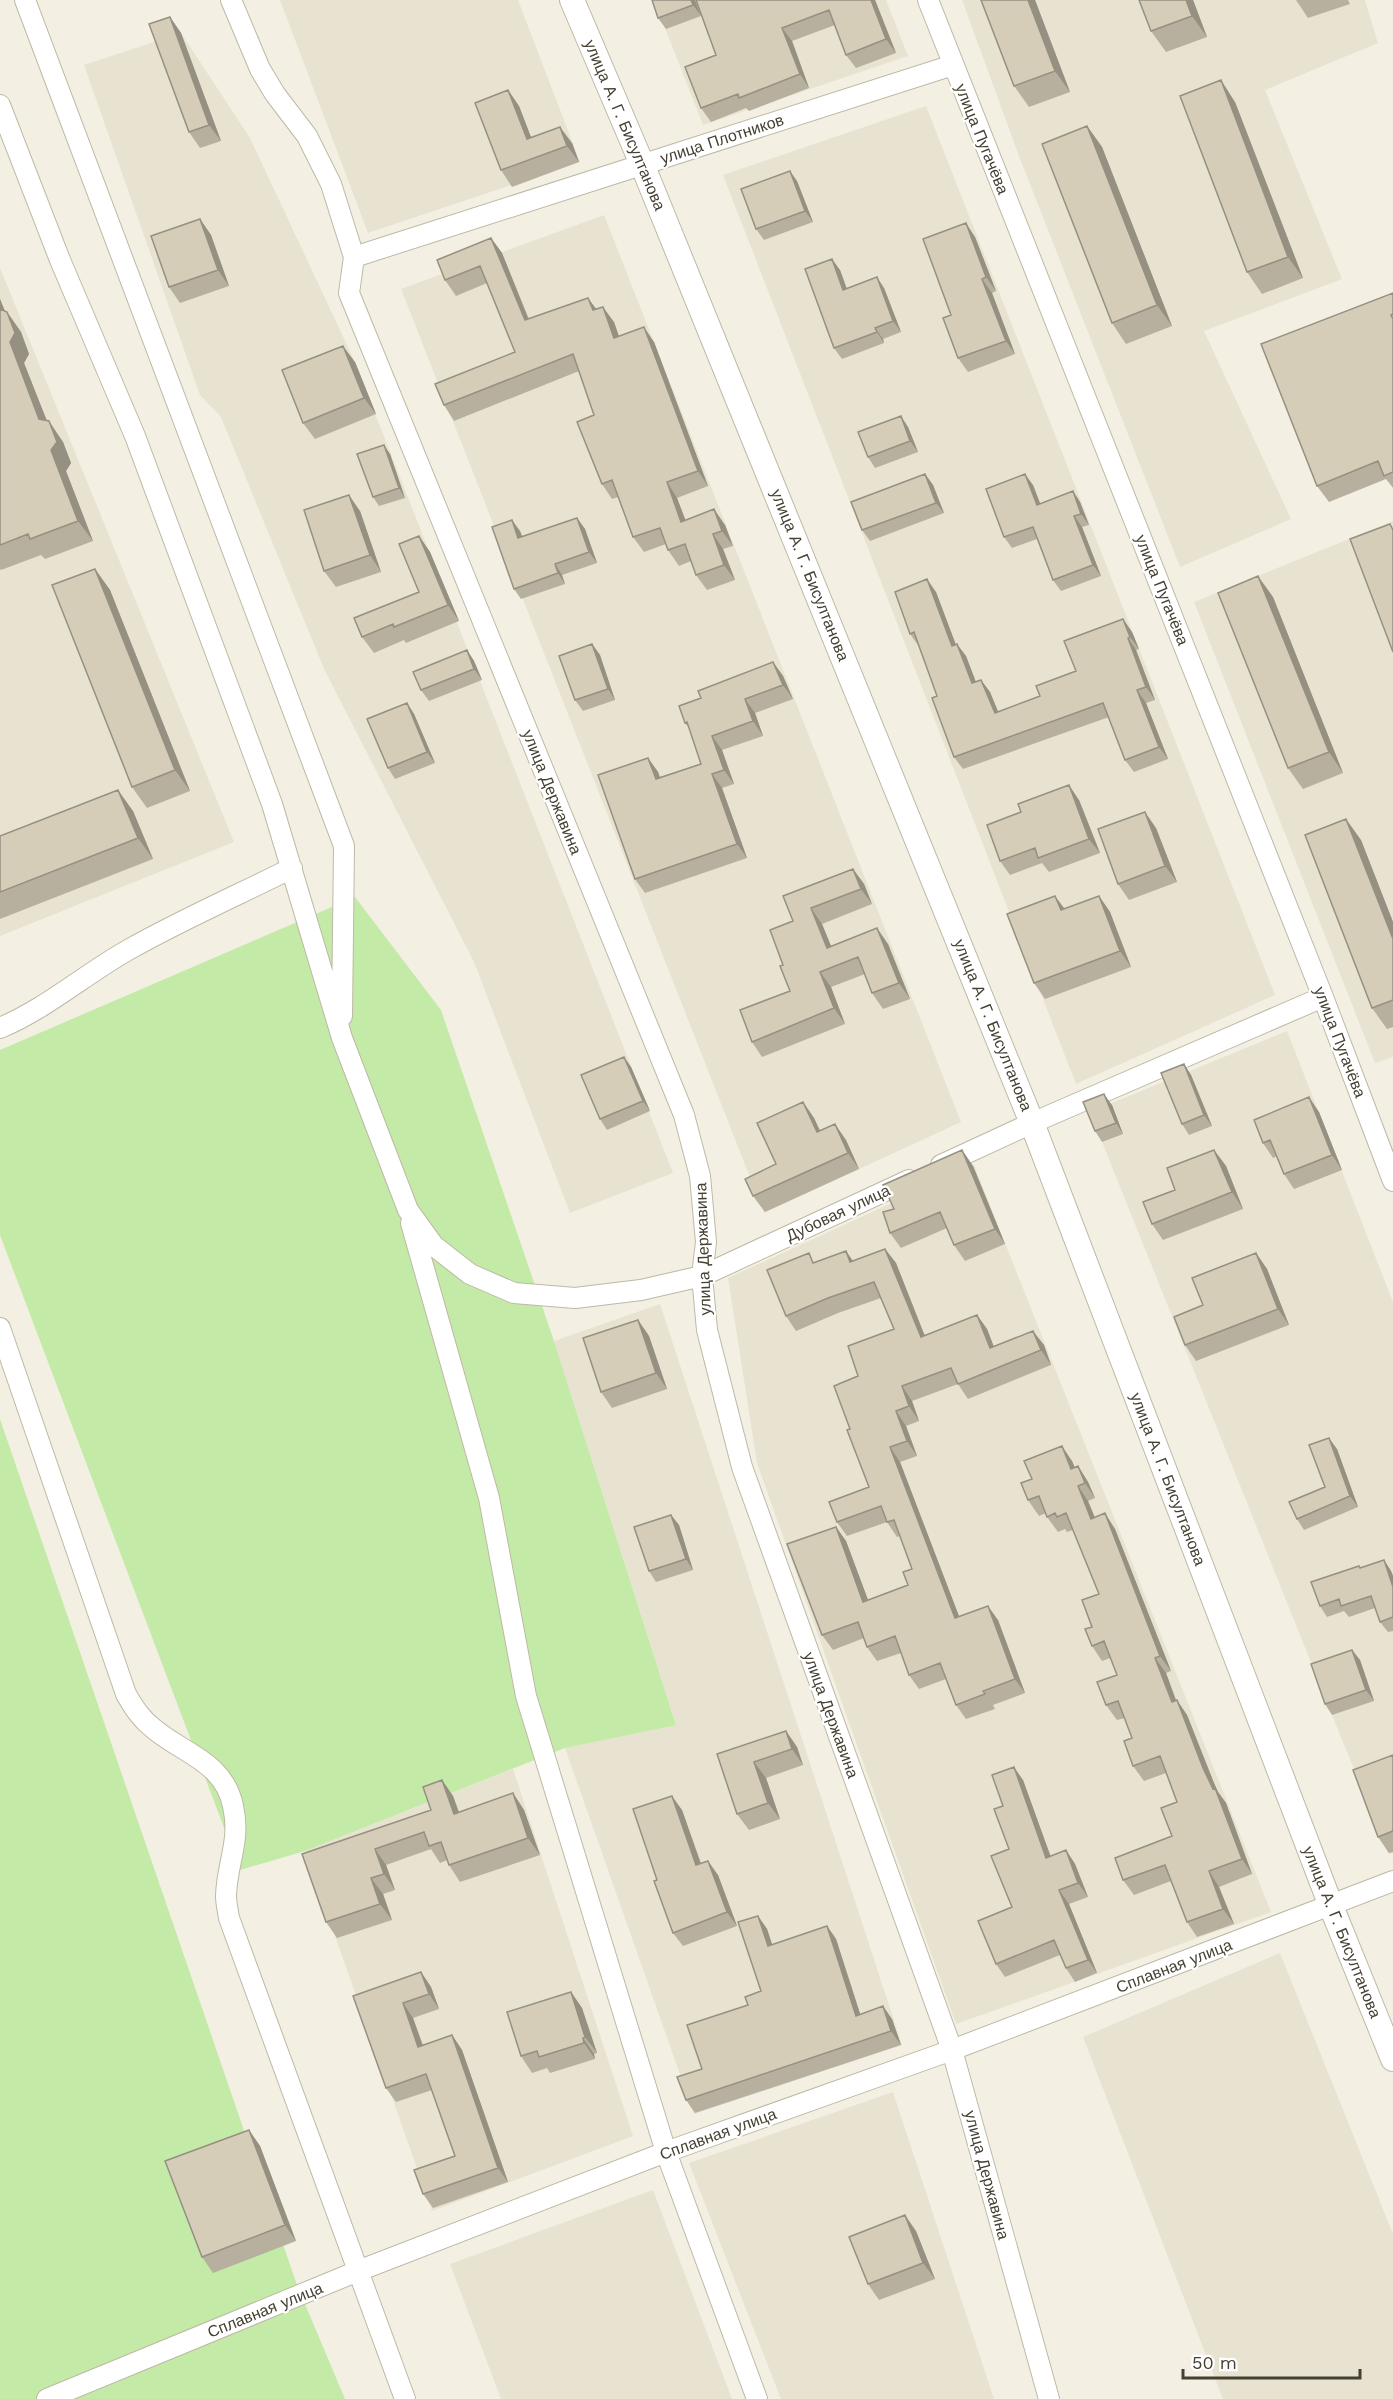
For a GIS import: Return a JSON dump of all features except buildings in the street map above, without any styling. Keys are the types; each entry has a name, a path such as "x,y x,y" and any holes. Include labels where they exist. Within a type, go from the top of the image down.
{"street":[{"path":"25,0 344,846 342,1038"},
{"name":"улица Державина","path":"231,0 260,69 274,94 307,136 331,184 354,257 349,293 684,1115 700,1176 706,1242 702,1276 707,1330 741,1467 952,2050 1049,2399"},
{"name":"улица А. Г. Бисултанова","path":"572,0 642,164 1032,1123 1331,1906 1393,2059"},
{"name":"улица Пугачёва","path":"928,0 1323,997 1393,1181"},
{"name":"улица Плотников","path":"354,257 953,65"},
{"path":"0,105 60,260 135,436 272,804 342,1038 408,1210 489,1498 526,1696 666,2152 757,2399"},
{"path":"0,1028 52,1002 129,950 292,868"},
{"name":"Дубовая улица","path":"408,1210 434,1246 470,1274 514,1293 574,1298 641,1290 702,1276 1032,1123 1323,997"},
{"path":"0,1328 126,1694 137,1714 154,1730 216,1770 225,1782 233,1803 237,1839 227,1888 229,1918 405,2399"},
{"name":"Сплавная улица","path":"47,2399 358,2271 666,2152 952,2050 1393,1881"}],"shaded area":[{"path":"280,0 518,0 580,162 368,233"},
{"path":"654,0 886,0 908,56 703,125"},
{"path":"962,0 1365,0 1378,43 1265,90 1342,279 1204,331 1291,519 1180,567 1019,156"},
{"path":"181,33 250,138 354,360 673,1173 570,1213 474,962 324,669 221,417 200,395 84,65"},
{"path":"926,106 1275,995 1076,1084 723,175"},
{"path":"604,215 961,1122 764,1213 401,289"},
{"path":"0,268 234,842 0,936"},
{"path":"1393,521 1393,1057 1375,1063 1194,602"},
{"path":"1287,1031 1393,1302 1393,1853 1388,1854 1090,1112"},
{"path":"974,1165 1271,1912 956,2024 757,1463 728,1278"},
{"path":"660,1304 902,2045 694,2114 565,1748 676,1724 554,1341"},
{"path":"513,1769 633,2136 432,2211 305,1851"},
{"path":"1280,1953 1393,2234 1393,2399 1223,2399 1083,2037"},
{"path":"893,2092 994,2399 781,2399 689,2163"},
{"path":"653,2190 732,2399 501,2399 450,2264"}],"green space":[{"path":"355,897 441,1010 554,1341 676,1725 565,1748 305,1851 240,1870 0,1235 0,1050"},
{"path":"0,1419 297,2285 345,2399 0,2399"}]}
